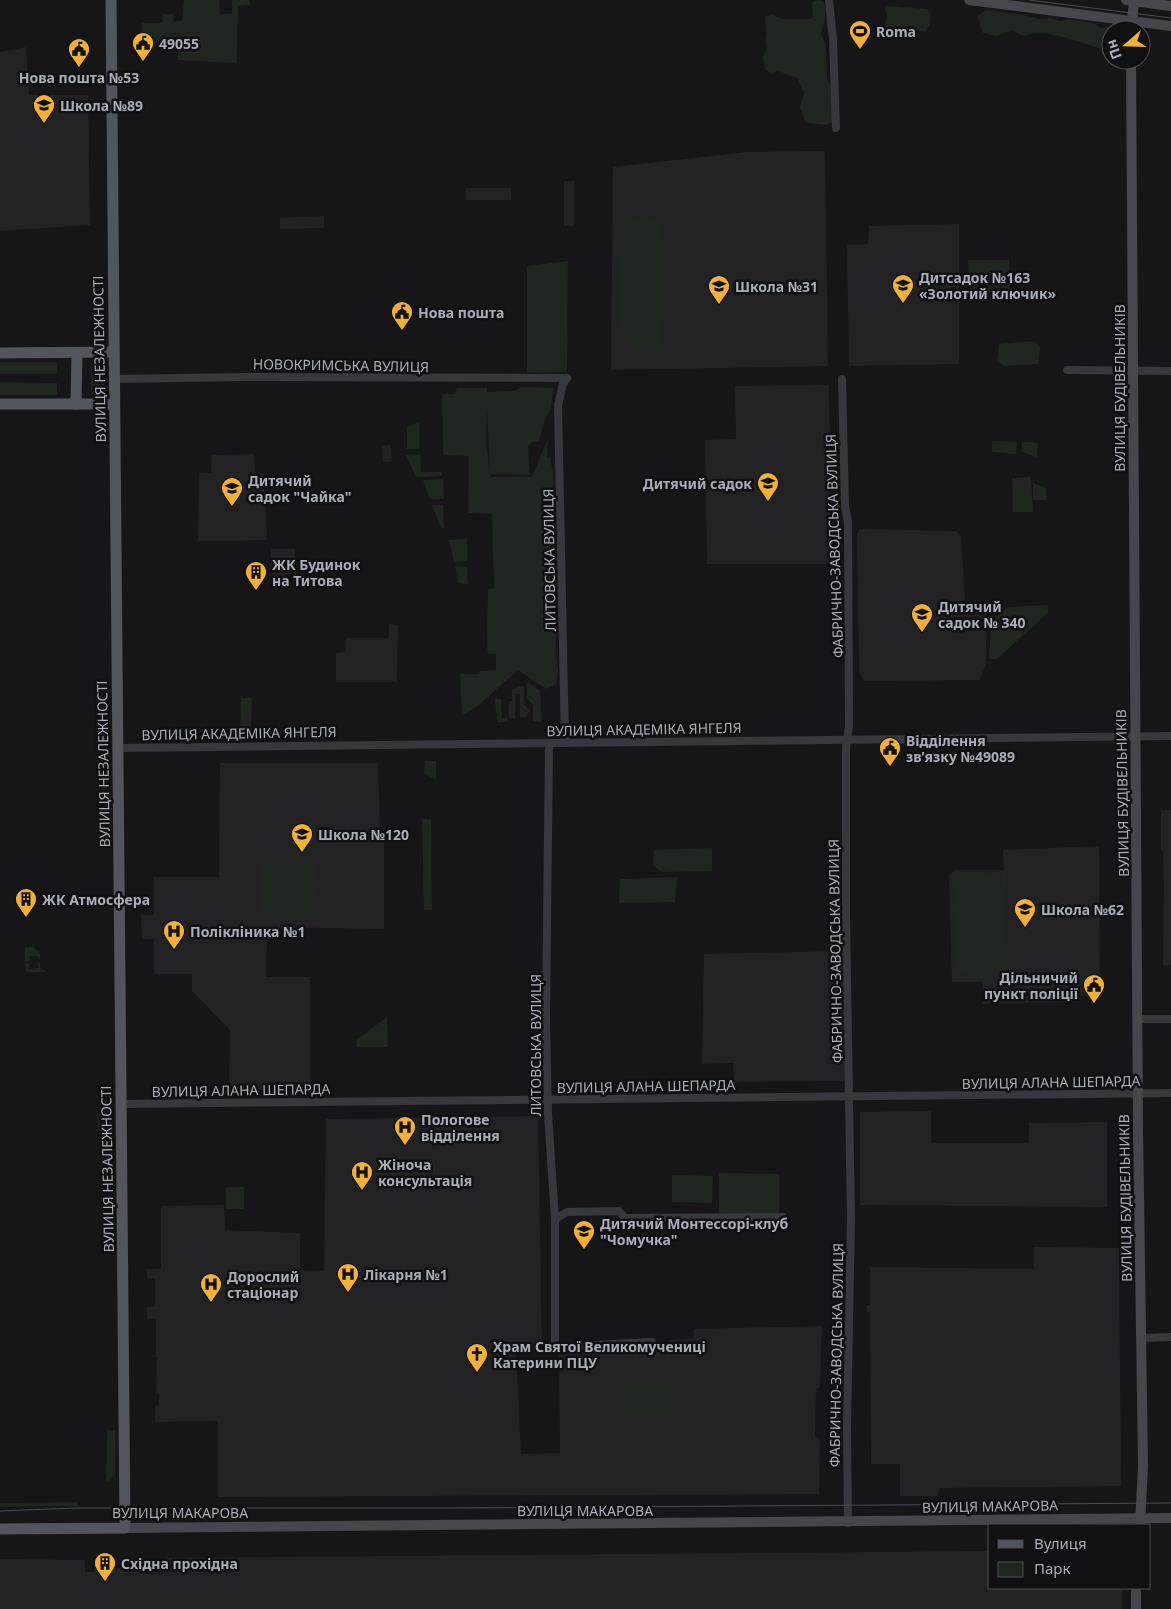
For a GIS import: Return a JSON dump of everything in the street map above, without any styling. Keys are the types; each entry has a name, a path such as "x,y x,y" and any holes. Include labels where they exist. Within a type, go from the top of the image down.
{"main road":[{"name":"ВУЛИЦЯ НЕЗАЛЕЖНОСТІ","path":"111,0 125,1528"},
{"path":"0,353 113,352"},
{"path":"76,353 76,404"},
{"path":"0,404 114,404"},
{"name":"ВУЛИЦЯ МАКАРОВА","path":"0,1529 125,1528"}],"street":[{"path":"829,0 833,40 836,128"},
{"path":"969,0 1101,20"},
{"path":"1132,20 1130,0 1171,6"},
{"path":"1151,25 1171,26"},
{"name":"ВУЛИЦЯ БУДІВЕЛЬНИКІВ","path":"1131,70 1137,1019 1143,1467 1140,1522"},
{"path":"1068,370 1171,370"},
{"name":"НОВОКРИМСЬКА ВУЛИЦЯ","path":"114,379 246,376 567,378"},
{"name":"ЛИТОВСЬКА ВУЛИЦЯ","path":"565,742 558,405 560,393 567,378"},
{"name":"ФАБРИЧНО-ЗАВОДСЬКА ВУЛИЦЯ","path":"842,379 848,558 846,845 851,1219 847,1426 848,1523"},
{"name":"ВУЛИЦЯ АКАДЕМІКА ЯНГЕЛЯ","path":"118,748 1171,736"},
{"name":"ЛИТОВСЬКА ВУЛИЦЯ","path":"549,743 547,1100 555,1219 554,1347 652,1342"},
{"path":"1137,1019 1171,1019"},
{"name":"ВУЛИЦЯ АЛАНА ШЕПАРДА","path":"122,1104 1171,1093"},
{"path":"555,1219 567,1212 619,1210 625,1218 783,1217"},
{"path":"1141,1338 1171,1337"},
{"name":"ВУЛИЦЯ МАКАРОВА","path":"125,1528 1140,1522 1171,1518"},
{"path":"1136,1589 1136,1609"}],"shaded area":[{"name":"Школа №89","path":"26,47 29,95 88,95 90,225 0,231 0,52"},
{"name":"Школа №31","path":"825,151 828,366 611,370 613,167 748,152"},
{"path":"564,181 574,181 574,226 564,226"},
{"path":"466,188 511,188 511,200 466,200"},
{"path":"324,216 324,228 280,229 280,218"},
{"name":"Дитсадок №163 «Золотий ключик»","path":"959,224 959,364 849,366 847,245 868,244 869,226"},
{"name":"Дитячий садок","path":"829,385 832,564 707,564 705,440 736,439 735,386"},
{"path":"391,445 392,462 383,462 382,446"},
{"name":"Дитячий садок \"Чайка\"","path":"254,454 255,474 264,474 267,540 198,541 199,473 211,473 212,455"},
{"name":"Дитячий садок № 340","path":"860,529 956,531 961,536 965,602 987,602 986,663 980,680 865,681 859,672 857,533"},
{"path":"271,549 295,549 295,558 289,558 289,574 284,575 284,581 272,581"},
{"path":"389,624 398,625 397,682 336,682 336,653 345,652 346,638 389,638"},
{"path":"220,763 378,763 380,830 384,830 384,929 267,927 266,977 310,977 310,1088 229,1090 230,1030 192,991 192,974 154,974 154,939 142,939 141,915 154,915 154,877 219,877"},
{"path":"1161,810 1171,810 1171,965 1163,965 1164,888 1163,851 1161,851"},
{"name":"Школа №62","path":"1099,846 1100,995 1078,996 1078,1002 983,1004 983,982 952,982 949,875 954,870 1004,870 1003,850"},
{"path":"843,951 845,1081 734,1082 733,1063 702,1064 704,954"},
{"path":"931,1111 931,1143 1029,1143 1029,1123 1107,1122 1107,1207 860,1205 860,1112"},
{"name":"Лікарня №1","path":"538,1116 542,1349 516,1351 521,1454 560,1453 559,1351 669,1349 669,1340 693,1338 694,1329 822,1326 820,1387 816,1389 815,1426 815,1436 820,1439 819,1494 218,1497 218,1421 155,1422 155,1406 159,1405 159,1394 156,1393 157,1357 147,1357 156,1356 156,1319 147,1319 147,1307 155,1307 155,1278 147,1278 147,1269 161,1269 161,1206 224,1205 225,1230 300,1233 300,1270 324,1271 326,1119"},
{"path":"1034,1247 1119,1248 1121,1486 939,1488 938,1496 900,1496 900,1464 871,1464 870,1312 867,1312 867,1305 870,1305 870,1267 1034,1269"},
{"path":"988,1551 988,1589 1122,1589 1122,1609 0,1609 0,1559 85,1560 85,1572 95,1572 95,1568 155,1568 156,1573 165,1573 165,1558"}],"green space":[{"path":"184,0 219,0 220,14 232,14 232,0 250,0 250,5 238,6 237,63 178,60 178,44 143,44 142,23 162,23 163,14 173,14 174,21 182,21"},
{"path":"814,1 824,2 826,11 821,34 826,44 827,78 832,88 833,121 827,125 806,123 800,107 804,93 797,78 778,71 771,73 766,70 763,58 767,48 766,16 773,15 782,19 810,19 813,17 812,4"},
{"path":"888,6 927,9 931,14 930,24 925,32 912,29 890,32 885,26 887,17 885,9"},
{"path":"986,10 1025,15 1038,19 1050,18 1061,21 1069,19 1093,23 1101,28 1101,52 1099,48 1051,34 1041,33 1023,36 1012,30 997,36 983,33 977,16"},
{"path":"643,216 656,221 661,229 665,285 664,319 660,341 653,350 642,353 632,350 624,341 620,285 621,251 626,226 630,221"},
{"path":"968,260 1009,260 1010,293 969,293"},
{"path":"568,261 567,372 527,373 527,266"},
{"path":"1034,341 1040,347 1038,364 1004,366 997,362 999,344"},
{"path":"0,362 57,362 57,374 0,374"},
{"path":"91,362 104,362 104,395 91,395"},
{"path":"0,382 57,383 57,395 0,395"},
{"path":"520,387 553,388 551,409 545,419 539,441 532,442 528,447 530,475 490,474 492,477 532,477 548,438 547,458 550,457 553,473 555,564 553,579 556,595 556,654 558,671 556,684 546,689 518,670 480,704 462,716 460,674 479,674 480,671 496,670 496,654 488,654 487,646 488,589 494,588 492,514 468,513 469,456 443,455 442,394 455,394 457,388 487,388 487,392 515,391","holes":["487,408 490,473 486,443"]},
{"path":"419,422 419,449 407,449 407,427"},
{"path":"992,441 1017,442 1016,454 992,452"},
{"path":"1022,442 1038,443 1037,458 1021,451"},
{"path":"420,454 421,472 442,472 442,476 416,477 406,455"},
{"path":"1031,477 1033,512 1013,512 1012,478"},
{"path":"443,479 444,499 430,499 423,480"},
{"path":"1033,483 1046,488 1046,500 1033,500"},
{"path":"432,505 443,505 444,528 441,528"},
{"path":"467,539 467,561 454,562 449,540"},
{"path":"455,566 467,567 468,584 458,583"},
{"path":"1048,605 1048,613 997,659 989,659 991,620 1008,607"},
{"path":"528,682 540,691 542,722 533,721 533,705 527,698 526,684"},
{"path":"524,686 524,705 530,710 526,718 520,717 520,694 515,694 515,718 509,718 509,701 512,701 512,690"},
{"path":"241,698 252,698 251,728 240,729"},
{"path":"495,699 501,699 502,718 507,718 508,722 497,722"},
{"path":"425,761 436,761 436,780 424,773"},
{"path":"422,819 431,819 432,910 424,910"},
{"path":"712,848 712,871 662,872 653,866 654,850"},
{"path":"261,863 315,864 314,915 261,914"},
{"path":"1002,872 1006,872 1008,999 1004,999 1004,968 987,978 978,979 966,975 959,968 956,955 953,909 955,892 963,878 971,874 982,873 998,883 1001,882"},
{"path":"677,877 675,902 619,903 620,879"},
{"path":"25,947 33,947 40,954 40,961 38,956 29,956 29,962 25,962"},
{"path":"25,963 29,963 29,969 38,968 38,963 40,963 40,967 47,972 26,972"},
{"path":"387,1017 388,1047 357,1047 356,1040"},
{"path":"97,1113 104,1113 104,1144 100,1143"},
{"path":"719,1173 779,1174 779,1214 719,1213"},
{"path":"672,1175 713,1176 712,1203 672,1202"},
{"path":"226,1187 244,1187 244,1209 226,1209"},
{"path":"623,1384 671,1384 671,1415 623,1415"},
{"path":"107,1430 116,1430 115,1474 109,1482 106,1482"},
{"path":"77,1502 78,1506 0,1507 0,1503"}],"tram line":[{"path":"1029,0 1171,18"},
{"path":"0,1511 75,1508 453,1508 1171,1503"}],"place":[{"name":"Roma","path":"860,50"},
{"name":"49055","path":"143,62"},
{"name":"Нова пошта №53","path":"79,68"},
{"name":"Школа №89","path":"44,124"},
{"name":"Дитсадок №163 «Золотий ключик»","path":"903,304"},
{"name":"Школа №31","path":"719,305"},
{"name":"Нова пошта","path":"402,331"},
{"name":"Дитячий садок","path":"768,502"},
{"name":"Дитячий садок \"Чайка\"","path":"232,507"},
{"name":"ЖК Будинок на Титова","path":"256,591"},
{"name":"Дитячий садок № 340","path":"922,633"},
{"name":"Відділення зв’язку №49089","path":"890,767"},
{"name":"Школа №120","path":"302,853"},
{"name":"ЖК Атмосфера","path":"26,918"},
{"name":"Школа №62","path":"1025,928"},
{"name":"Полікліника №1","path":"174,950"},
{"name":"Дільничий пункт поліції","path":"1094,1004"},
{"name":"Пологове відділення","path":"405,1146"},
{"name":"Жіноча консультація","path":"362,1191"},
{"name":"Дитячий Монтессорі-клуб \"Чомучка\"","path":"584,1250"},
{"name":"Лікарня №1","path":"348,1293"},
{"name":"Дорослий стаціонар","path":"211,1303"},
{"name":"Храм Святої Великомучениці Катерини ПЦУ","path":"477,1373"},
{"name":"Східна прохідна","path":"105,1582"}]}
